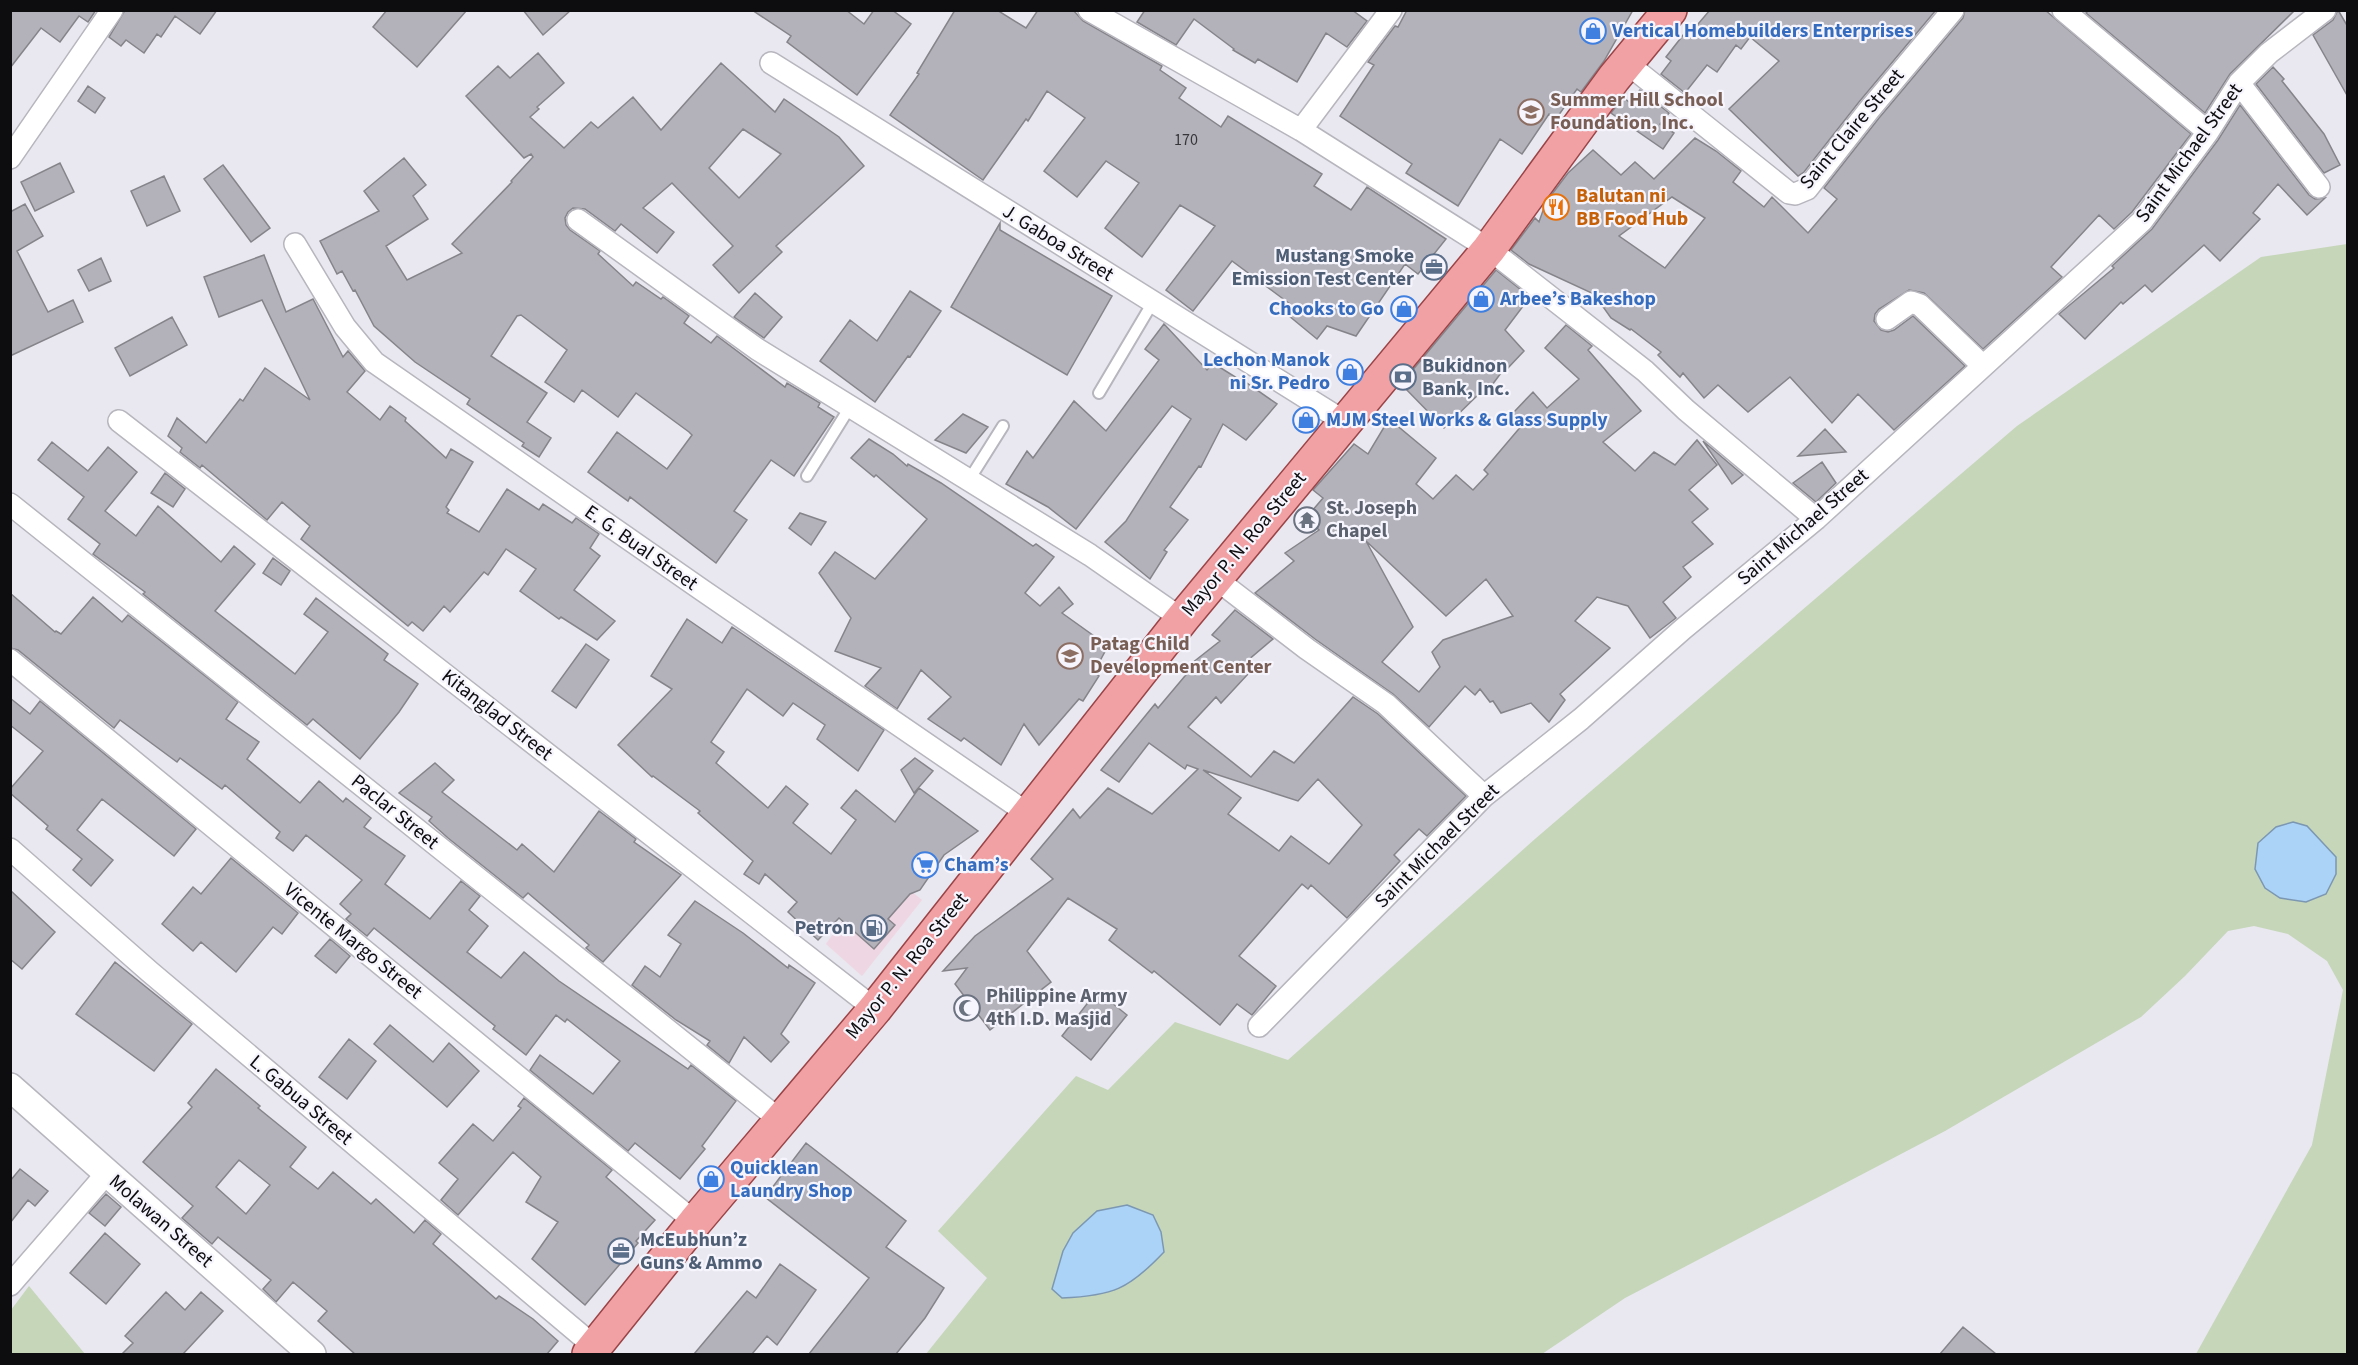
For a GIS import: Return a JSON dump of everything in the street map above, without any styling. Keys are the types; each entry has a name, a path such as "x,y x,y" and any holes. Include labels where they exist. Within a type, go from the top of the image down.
{"main road":[{"name":"Mayor P. N. Roa Street","path":"592,1351 695,1222 875,1009 1182,619 1489,249 1614,78 1628,64 1670,10"}],"street":[{"path":"10,158 112,10"},
{"path":"1089,10 1114,17 1301,130 1489,249 1645,371 1686,410 1816,519"},
{"path":"1301,130 1390,10"},
{"name":"Saint Claire Street","path":"1628,64 1789,193 1795,194 1807,189 1869,110 1953,10"},
{"name":"Saint Michael Street","path":"1259,1026 1484,796 1581,719 1816,519 2142,221 2208,132 2239,83 2269,53 2325,10"},
{"path":"2071,13 2208,132"},
{"name":"J. Gaboa Street","path":"771,63 1345,422"},
{"path":"2239,83 2319,187"},
{"path":"578,220 757,349 1090,555 1182,619"},
{"name":"E. G. Bual Street","path":"295,244 345,327 374,362 1027,813"},
{"path":"1887,319 1911,302 1920,305 1983,366"},
{"name":"Kitanglad Street","path":"119,421 875,1009"},
{"name":"Paclar Street","path":"10,504 780,1120"},
{"path":"1216,579 1307,649 1386,704 1484,796"},
{"name":"Vicente Margo Street","path":"10,660 695,1222"},
{"name":"L. Gabua Street","path":"10,849 592,1351"},
{"name":"Molawan Street","path":"10,1087 312,1354"},
{"path":"10,1286 106,1173"}],"lane":[{"path":"1099,393 1153,302"},
{"path":"807,476 850,407"},
{"path":"969,480 1003,426"}],"shaded area":[{"path":"880,866 922,900 862,976 826,944"}],"green space":[{"path":"2347,244 2347,1354 2196,1354 2312,1145 2343,990 2327,961 2288,934 2254,926 2228,931 2141,1017 1945,1131 1625,1298 1542,1354 926,1354 987,1278 938,1231 1076,1076 1108,1090 1175,1022 1288,1060 1535,839 2017,426 2261,257"},
{"path":"29,1286 85,1354 11,1354 11,1310"}],"water":[{"path":"2293,822 2307,826 2336,857 2336,874 2326,894 2306,902 2280,898 2265,888 2255,869 2258,843 2276,827"},
{"path":"1127,1205 1153,1215 1161,1232 1164,1252 1140,1275 1119,1288 1095,1295 1062,1298 1052,1289 1063,1251 1073,1233 1097,1211"}],"building":[{"path":"10,10 96,10 88,22 79,16 60,42 41,28 10,68"},
{"path":"125,10 217,10 200,34 175,16 161,37 157,34 144,53 126,40 121,46 109,37"},
{"path":"387,10 467,10 417,67 373,27"},
{"path":"523,10 571,10 543,35"},
{"path":"752,10 846,10 864,24 874,10 892,10 911,24 857,95 787,42 791,36"},
{"path":"955,10 997,10 1026,28 1038,10 1073,10 1083,21 1162,66 1160,70 1186,88 1179,98 1221,127 1228,116 1322,174 1314,186 1351,210 1367,187 1446,239 1418,274 1405,264 1356,336 1327,326 1317,339 1283,311 1290,304 1232,261 1193,311 1166,290 1215,226 1180,205 1142,257 1105,228 1139,183 1106,161 1077,197 1044,171 1085,118 1047,91 1028,121 1026,119 983,180 890,115 919,74 917,73"},
{"path":"1145,10 1352,10 1367,21 1347,47 1326,33 1297,82 1258,59 1255,63 1233,50 1194,19 1176,45 1137,22"},
{"path":"1407,10 1633,10 1604,61 1581,92 1577,89 1556,119 1549,114 1522,154 1500,139 1458,206 1406,173 1412,164 1340,116 1374,65 1368,62 1395,26 1398,27"},
{"path":"1710,10 1936,10 1804,172 1798,176 1729,109 1779,61 1750,37 1741,49 1736,45 1717,72 1707,65 1685,93 1661,74 1671,61 1666,57 1684,34 1687,37"},
{"path":"1965,10 2045,10 2191,134 2132,212 2114,229 2099,215 2051,267 2062,277 1983,349 1924,293 1909,290 1879,309 1874,321 1881,330 1888,332 1894,330 1913,316 1965,366 1894,430 1858,394 1832,423 1790,377 1748,412 1718,385 1704,398 1683,373 1680,377 1658,355 1661,352 1631,329 1611,318 1594,294 1529,264 1511,250 1535,218 1539,222 1546,202 1568,173 1593,150 1621,175 1635,162 1654,179 1695,138 1741,171 1733,182 1764,207 1772,197 1808,233 1837,199 1824,188 1963,18","holes":["1672,197 1705,218 1665,268 1619,236"]},
{"path":"2089,10 2295,10 2230,74 2205,113 2086,13"},
{"path":"2338,10 2348,27 2348,97 2313,35 2333,20"},
{"path":"538,53 564,83 537,107 539,109 530,117 564,148 591,122 598,128 633,97 661,130 721,63 775,112 784,99 839,137 864,166 776,246 782,252 739,293 713,265 733,246 672,183 643,208 674,232 657,253 621,224 615,231 585,209 573,208 565,218 570,230 600,251 598,254 633,286 636,282 661,299 663,297 689,316 684,323 711,343 717,336 785,387 787,383 820,403 818,407 834,417 794,476 771,460 734,511 747,520 716,563 630,497 628,501 588,472 617,432 667,469 692,435 689,432 636,393 618,417 582,390 574,402 545,382 567,350 521,315 517,316 491,356 547,393 527,422 551,438 539,457 522,446 524,443 467,404 470,399 415,362 374,326 342,271 337,274 320,241 379,211 364,191 404,158 426,185 413,196 428,219 386,246 407,280 462,253 452,244 533,157 531,154 524,158 466,96 498,66 510,78","holes":["743,129 781,154 739,198 709,168"]},
{"path":"2273,67 2324,134 2340,165 2324,173 2256,84"},
{"path":"88,86 105,98 95,113 78,101"},
{"path":"1640,90 1669,113 1660,124 1674,133 1663,149 1611,113 1623,97 1629,102"},
{"path":"2240,105 2309,195 2315,199 2325,198 2307,215 2278,184 2253,213 2260,219 2220,261 2204,245 2152,292 2145,285 2123,304 2121,302 2085,339 2059,314 2114,268 2112,266 2152,229 2218,140"},
{"path":"60,163 74,192 35,211 21,182"},
{"path":"223,165 270,228 251,242 204,179"},
{"path":"164,176 180,211 147,226 131,191"},
{"path":"25,204 43,236 17,251 48,312 73,300 83,322 10,356 10,212"},
{"path":"1000,223 1000,230 1112,296 1067,375 951,307"},
{"path":"264,255 286,312 313,299 343,357 348,351 365,371 347,392 380,420 390,406 406,418 405,421 446,458 451,449 473,462 446,507 449,510 447,513 479,532 507,489 539,510 543,504 572,523 576,518 599,534 590,548 600,556 574,590 615,621 597,640 561,617 559,619 520,591 536,569 506,549 488,575 484,572 450,612 444,606 423,631 412,622 408,626 301,539 310,526 282,502 267,520 202,465 200,468 180,452 182,448 168,436 177,418 206,443 240,399 243,401 265,368 310,400 262,300 219,317 204,277"},
{"path":"101,258 111,281 89,291 78,270"},
{"path":"1496,270 1530,297 1505,330 1524,351 1506,370 1504,369 1486,393 1483,390 1444,428 1401,384"},
{"path":"910,291 941,311 910,357 908,356 875,402 820,361 850,320 877,341"},
{"path":"755,293 782,317 764,338 734,317"},
{"path":"172,317 187,345 130,376 115,348"},
{"path":"1164,324 1207,370 1213,363 1277,404 1246,440 1223,424 1201,467 1199,466 1170,507 1188,520 1164,550 1167,552 1150,579 1105,542 1126,521 1191,419 1172,406 1076,529 1048,507 1006,484 1027,451 1033,458 1074,401 1106,431 1159,360 1145,349"},
{"path":"1566,325 1592,346 1588,350 1641,411 1603,442 1635,471 1654,452 1675,465 1697,440 1717,465 1689,490 1708,509 1692,522 1713,544 1683,567 1691,577 1663,602 1676,618 1650,638 1628,606 1597,597 1575,621 1610,648 1560,694 1565,700 1549,722 1531,703 1501,713 1493,701 1490,702 1480,689 1475,695 1465,686 1429,727 1393,694 1255,593 1294,561 1285,553 1319,530 1306,518 1323,498 1313,490 1354,444 1368,454 1389,419 1436,458 1416,484 1433,499 1456,475 1473,490 1488,474 1484,470 1523,424 1513,413 1533,392 1547,408 1579,379 1545,348","holes":["1366,541 1446,616 1486,579 1513,616 1443,640 1432,652 1440,667 1419,692 1382,662 1413,627"]},
{"path":"963,414 988,427 966,453 935,440"},
{"path":"1825,429 1846,452 1798,456"},
{"path":"869,439 907,466 908,464 941,483 1033,546 1036,544 1054,557 1025,593 1040,606 1059,587 1073,604 1062,613 1108,646 1094,672 1099,676 1083,701 1079,699 1039,745 1024,724 1001,765 964,738 961,741 928,719 951,697 921,670 897,709 865,686 881,668 835,651 851,618 819,573 835,552 875,579 927,519 876,475 874,477 851,458"},
{"path":"1703,441 1743,475 1732,484"},
{"path":"52,442 88,471 108,447 137,472 105,511 136,536 158,506 221,562 234,546 255,564 215,611 295,674 328,632 304,614 316,598 388,654 384,660 418,684 399,712 360,759 313,719 307,725 143,594 145,592 93,554 100,544 68,519 84,497 38,460"},
{"path":"1822,462 1836,483 1816,502 1793,483"},
{"path":"165,473 185,489 173,507 151,493"},
{"path":"800,513 826,522 811,545 789,528"},
{"path":"273,558 290,571 281,585 263,573"},
{"path":"10,593 55,632 61,634 93,597 122,622 128,615 238,702 226,719 259,742 247,759 300,803 319,781 343,802 346,798 371,818 364,827 405,856 385,884 430,919 461,881 480,896 469,910 488,926 467,952 501,978 524,952 559,981 688,1069 691,1065 736,1101 702,1146 705,1149 680,1179 635,1143 628,1151 530,1070 540,1055 593,1094 620,1061 567,1019 565,1022 556,1015 526,1055 493,1029 495,1026 374,928 367,936 346,919 351,914 340,904 362,880 306,835 293,851 276,838 280,832 225,785 222,789 180,758 177,762 120,720 114,728 18,650 10,648"},
{"path":"1235,610 1273,639 1240,667 1249,673 1221,703 1216,697 1188,727 1251,777 1274,751 1294,763 1353,697 1378,714 1466,796 1427,836 1419,829 1394,855 1400,861 1347,918 1311,885 1308,889 1302,884 1239,956 1276,986 1252,1015 1237,1004 1220,1025 1154,971 1152,973 1109,940 1117,929 1068,898 1027,951 1051,982 990,1030 955,984 967,968 943,971 975,936 1053,879 1031,859 1073,809 1080,818 1108,788 1152,814 1198,769 1187,765 1185,769 1149,743 1119,782 1101,770 1155,704 1158,708 1190,670 1187,667 1220,641 1212,635","holes":["1203,770 1298,801 1318,779 1362,825 1329,864 1291,836 1279,851 1228,814 1241,798"]},
{"path":"687,619 722,643 732,627 884,730 858,771 817,739 825,725 793,703 783,716 747,689 711,742 724,752 716,763 768,808 786,786 808,804 793,823 831,854 856,820 841,808 856,790 895,822 919,788 978,831 944,855 920,890 910,894 888,919 895,925 874,949 839,918 818,940 788,912 797,902 765,874 759,884 744,874 753,861 698,813 700,811 652,777 618,745 672,689 651,676"},
{"path":"586,644 609,660 576,708 552,691"},
{"path":"10,698 30,714 40,701 196,829 174,856 102,799 77,830 113,860 91,886 73,870 82,859 46,829 48,826 10,793 10,789 43,751 10,725"},
{"path":"915,758 933,771 914,793 901,770"},
{"path":"435,763 454,780 442,792 517,850 522,844 554,872 599,811 636,839 634,842 681,875 603,962 586,948 589,945 528,893 523,898 448,838 429,821 432,817 399,793"},
{"path":"231,858 298,913 282,934 273,927 236,972 201,942 193,951 162,924 193,887 201,894"},
{"path":"10,890 55,932 22,969 10,959"},
{"path":"695,901 743,933 788,968 789,965 815,983 781,1034 789,1042 771,1062 744,1037 729,1063 707,1045 710,1041 676,1020 632,985 645,966 660,977 681,944 668,935"},
{"path":"330,939 350,956 336,973 315,956"},
{"path":"115,962 192,1024 154,1071 76,1014"},
{"path":"1097,991 1127,1015 1091,1060 1062,1036"},
{"path":"390,1025 433,1062 449,1043 479,1071 447,1107 374,1044"},
{"path":"349,1039 376,1061 347,1099 319,1077"},
{"path":"216,1069 260,1106 258,1108 306,1147 290,1167 318,1189 333,1172 371,1204 376,1199 414,1233 425,1220 441,1234 433,1244 496,1299 499,1296 533,1319 558,1341 547,1354 355,1354 318,1321 327,1311 293,1282 276,1302 263,1289 271,1280 218,1237 212,1244 182,1218 193,1206 143,1162 192,1107 188,1103","holes":["239,1160 270,1185 246,1214 216,1187"]},
{"path":"524,1098 612,1170 606,1177 655,1220 585,1305 532,1259 558,1222 526,1202 541,1177 513,1152 458,1215 441,1200 458,1179 439,1163 473,1124 493,1141 521,1108 518,1106"},
{"path":"806,1143 906,1221 886,1247 944,1288 925,1318 896,1354 809,1354 869,1278 765,1197"},
{"path":"20,1169 48,1191 35,1206 28,1200 10,1223 10,1181"},
{"path":"106,1194 121,1207 105,1226 89,1213"},
{"path":"105,1233 140,1264 106,1304 70,1273"},
{"path":"780,1264 816,1290 777,1345 767,1336 752,1354 694,1354 747,1291 756,1298"},
{"path":"166,1292 185,1310 201,1292 223,1311 183,1354 122,1354 133,1343 125,1336"},
{"path":"1963,1327 1996,1354 1940,1354"}],"place":[{"name":"Vertical Homebuilders Enterprises","path":"1593,31"},
{"name":"Summer Hill School Foundation, Inc.","path":"1531,112"},
{"name":"Balutan ni BB Food Hub","path":"1556,207"},
{"name":"Mustang Smoke Emission Test Center","path":"1434,267"},
{"name":"Arbee’s Bakeshop","path":"1481,299"},
{"name":"Chooks to Go","path":"1404,309"},
{"name":"Lechon Manok ni Sr. Pedro","path":"1350,372"},
{"name":"Bukidnon Bank, Inc.","path":"1403,377"},
{"name":"MJM Steel Works & Glass Supply","path":"1306,420"},
{"name":"St. Joseph Chapel","path":"1307,520"},
{"name":"Patag Child Development Center","path":"1070,656"},
{"name":"Cham’s","path":"925,865"},
{"name":"Petron","path":"874,928"},
{"name":"Philippine Army 4th I.D. Masjid","path":"967,1008"},
{"name":"Quicklean Laundry Shop","path":"711,1179"},
{"name":"McEubhun’z Guns & Ammo","path":"621,1251"}]}
